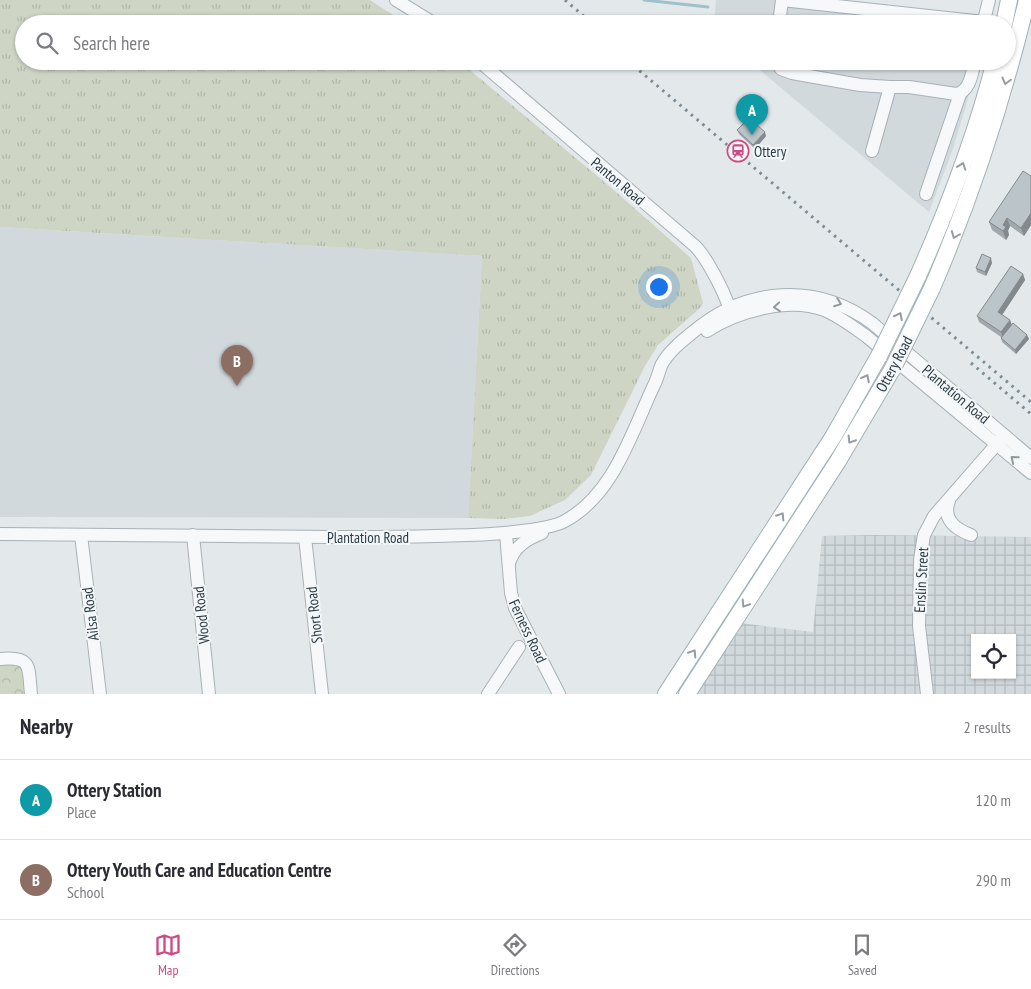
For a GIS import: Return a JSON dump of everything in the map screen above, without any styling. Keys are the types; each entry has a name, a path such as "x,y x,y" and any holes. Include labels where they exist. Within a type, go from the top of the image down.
{"main road":[{"path":"1006,15 1009,0"},
{"name":"Ottery Road","path":"1016,43 1027,0"},
{"name":"Ottery Road","path":"666,694 832,437 878,356 918,276 936,234 974,131 991,70"},
{"name":"Ottery Road","path":"692,690 838,461 893,368 932,288 964,211 989,139 1009,70"}],"street":[{"path":"396,0 420,15"},
{"path":"781,15 782,0 913,15"},
{"path":"985,15 989,0"},
{"name":"Panton Road","path":"490,70 695,246 704,256 731,313"},
{"path":"786,70 792,73 860,85 910,86 960,94"},
{"path":"926,194 960,94 966,88 972,70"},
{"path":"872,151 890,87"},
{"path":"701,325 709,316 715,304 718,284"},
{"name":"Plantation Road","path":"655,382 684,348 731,313 754,299 778,295 818,297 842,304 872,323 1001,440 1031,473"},
{"name":"Plantation Road","path":"0,534 412,537 506,534 553,527 584,508 592,501 607,481 620,459 662,364 669,355 701,325 731,313"},
{"name":"Plantation Road","path":"1001,440 1031,458"},
{"name":"Enslin Street","path":"927,694 919,626 921,547 927,527 934,516 1001,440"},
{"path":"949,498 946,511 948,519 957,528 971,535"},
{"path":"508,569 511,557 522,544 553,527"},
{"name":"Ferness Road","path":"506,534 508,569 515,608 559,694"},
{"name":"Ailsa Road","path":"81,535 100,694"},
{"name":"Wood Road","path":"193,535 209,694"},
{"name":"Short Road","path":"305,537 322,694"},
{"path":"488,694 519,647"},
{"path":"0,659 18,658 25,662 28,668 31,694"}],"shaded area":[{"path":"716,0 782,0 908,15 714,15"},
{"path":"760,70 976,70 953,149 929,212"},
{"path":"0,227 482,256 468,518 0,517"},
{"path":"822,536 1031,537 1031,694 693,694 733,622 813,632"}],"green space":[{"path":"0,0 370,0 393,15 15,15 15,70 470,70 608,185 691,258 703,303 700,308 658,345 645,366 591,475 565,500 530,516 504,519 468,518 482,256 0,227"},
{"path":"14,661 22,667 26,694 0,694 0,663"}],"building":[{"path":"749,118 765,132 753,145 737,130"},
{"path":"1023,171 1031,176 1031,213 1021,228 1007,218 1003,225 1006,227 1003,231 989,222"},
{"path":"982,254 991,258 985,272 976,268"},
{"path":"1011,266 1023,274 998,312 1010,320 1001,332 977,316"},
{"path":"1013,323 1027,335 1015,350 1001,338"}],"waterway":[{"path":"644,0 708,7"}],"railway":[{"path":"565,0 582,15"},
{"path":"639,70 1031,402"},
{"path":"971,363 1031,414"}],"place":[{"name":"Ottery Station","path":"752,135"},
{"name":"Ottery","path":"738,151"},
{"name":"Ottery Youth Care and Education Centre","path":"237,386"}]}
